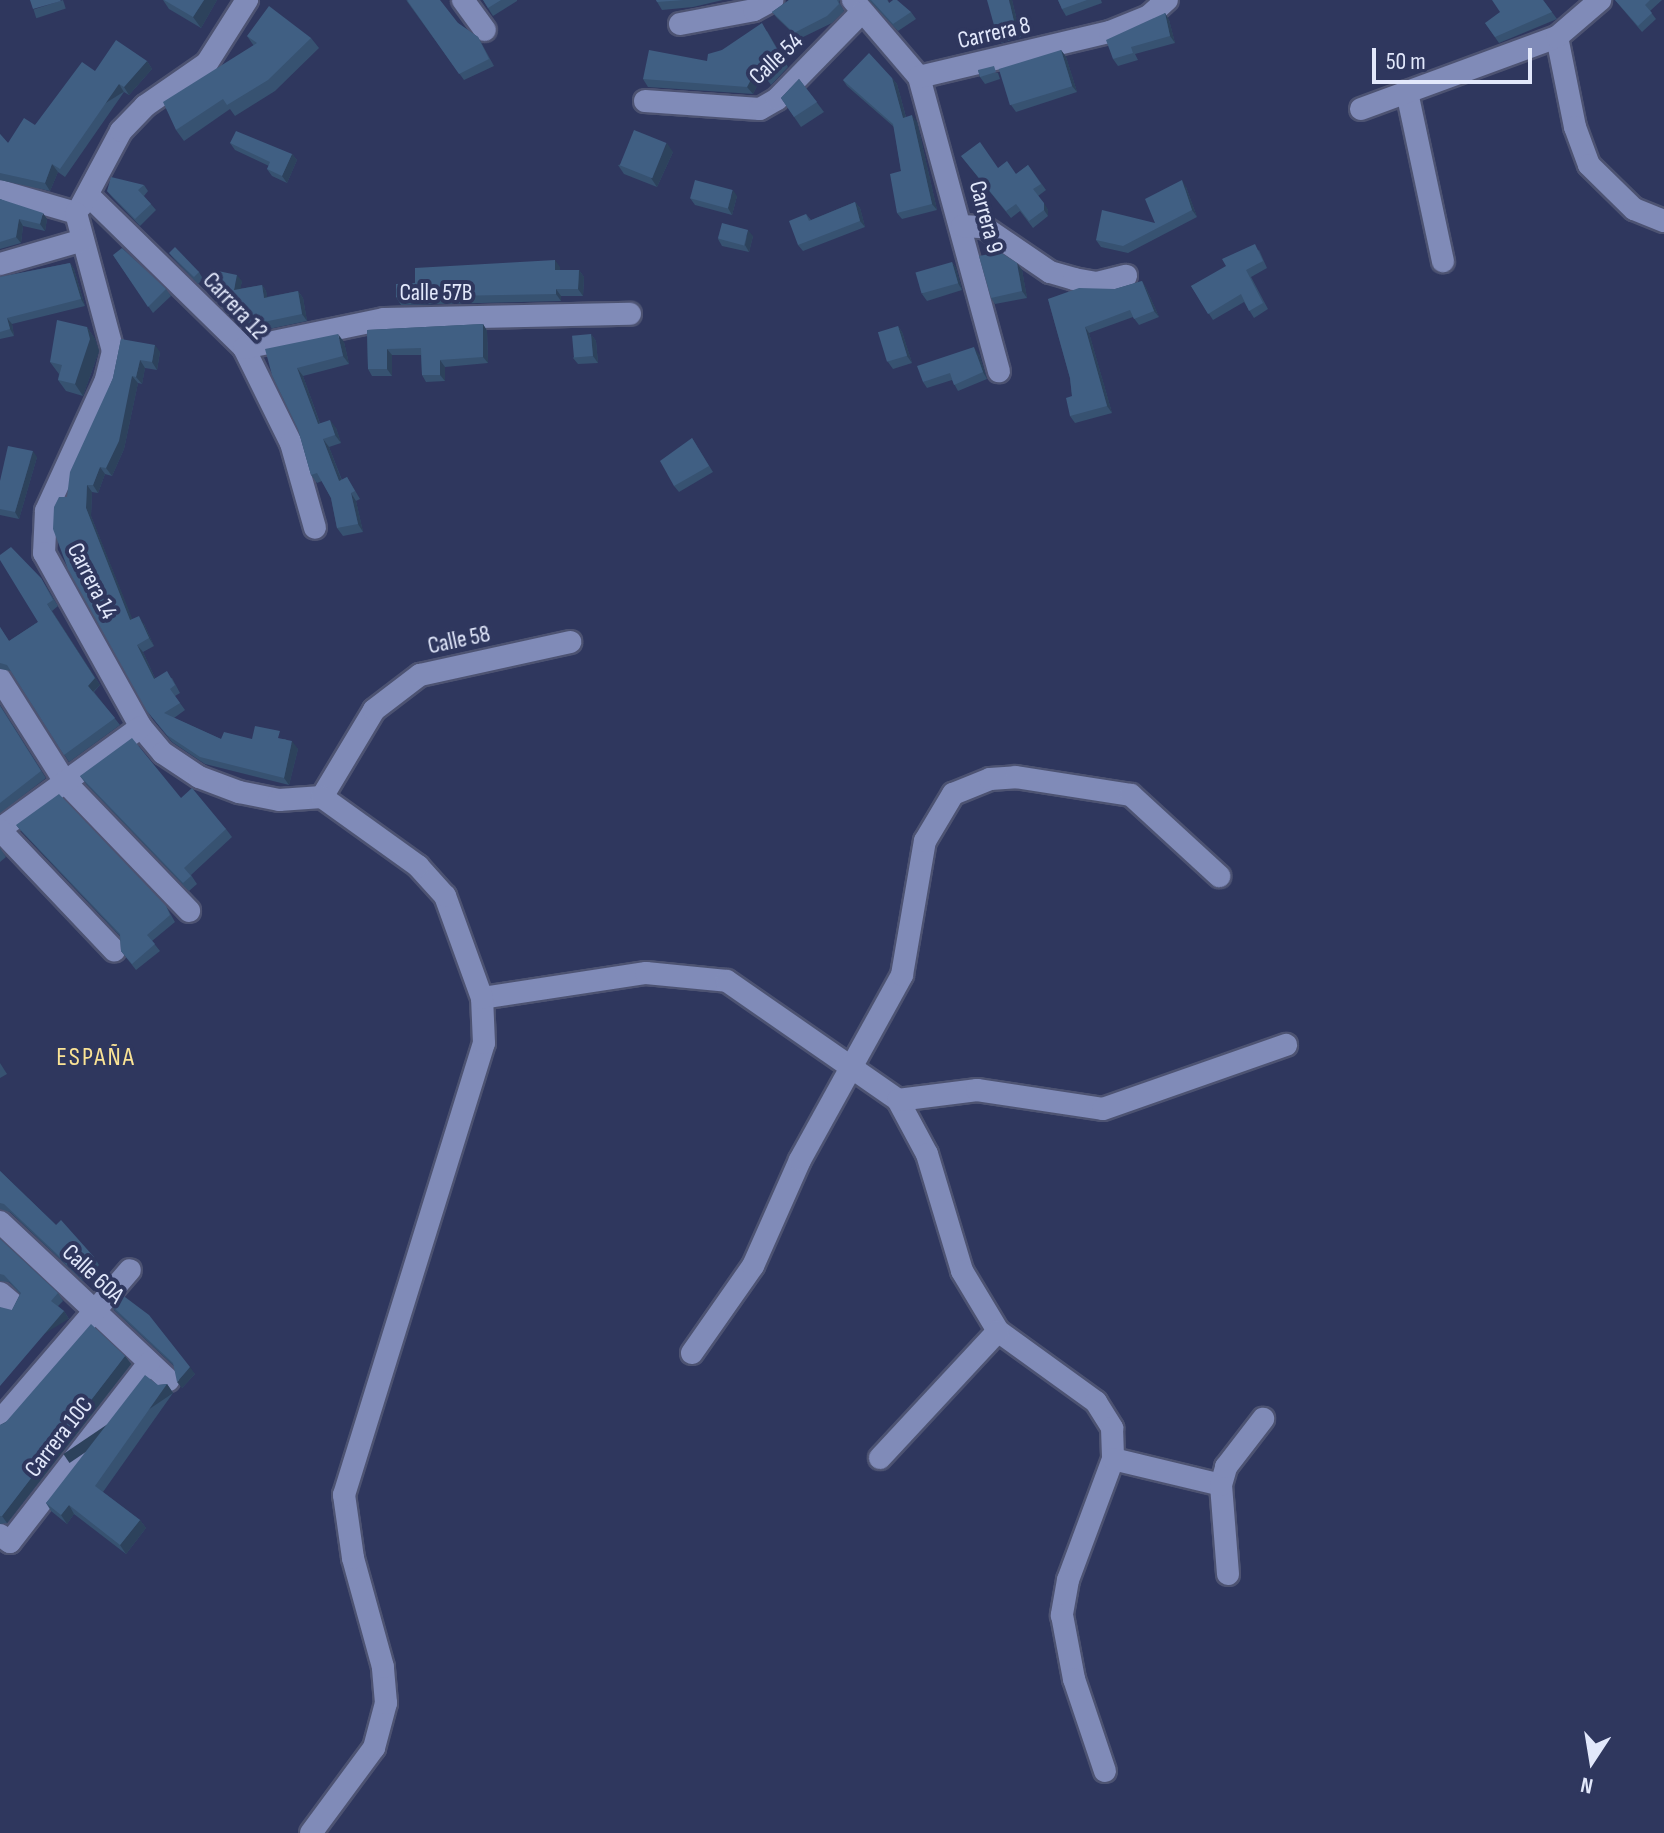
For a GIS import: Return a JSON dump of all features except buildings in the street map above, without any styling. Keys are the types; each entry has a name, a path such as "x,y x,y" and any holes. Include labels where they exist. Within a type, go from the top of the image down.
{"street":[{"path":"0,191 82,204 121,131 145,106 207,63 247,0"},
{"path":"463,0 485,30"},
{"path":"680,24 754,10 773,0"},
{"name":"Carrera 8","path":"919,77 1110,32 1149,16 1167,0"},
{"path":"1361,109 1557,37 1600,0"},
{"path":"857,7 919,77"},
{"name":"Calle 54","path":"645,101 760,109 777,99 857,7"},
{"path":"1557,37 1575,127 1589,165 1634,209 1664,221"},
{"name":"Carrera 9","path":"919,77 999,371"},
{"path":"1407,92 1443,261"},
{"name":"Carrera 14","path":"82,204 83,240 113,351 105,382 46,511 44,553 141,727 163,753 199,777 279,800 322,797"},
{"name":"Carrera 12","path":"82,204 244,348 291,443 315,528"},
{"path":"962,226 984,227 1005,237 1062,276 1097,283 1126,276"},
{"path":"0,264 83,240"},
{"name":"Calle 57B","path":"244,348 384,319 630,314"},
{"name":"Calle 58","path":"322,797 374,710 420,675 570,642"},
{"path":"0,679 65,782 189,911"},
{"path":"114,950 0,830 141,727"},
{"path":"692,1353 753,1266 800,1160 902,975 925,841 953,794 990,779 1016,777 1131,795 1219,876"},
{"path":"320,1831 374,1748 386,1703 383,1667 353,1558 344,1495 484,1043 482,998 445,896 418,866 322,797"},
{"path":"482,998 646,973 727,981 854,1066 898,1100 927,1154 962,1271 998,1331 1096,1402 1112,1428 1113,1459 1068,1580 1062,1615 1074,1679 1105,1771"},
{"path":"898,1100 977,1090 1103,1109 1286,1045"},
{"name":"Calle 60A","path":"0,1222 168,1380"},
{"path":"3,1412 130,1270"},
{"path":"880,1458 998,1331"},
{"name":"Carrera 10C","path":"5,1539 149,1363"},
{"path":"1228,1574 1221,1485 1226,1467 1263,1419"},
{"path":"1113,1459 1221,1485"}],"district":[{"name":"ESPAÑA","path":"96,1058"}]}
